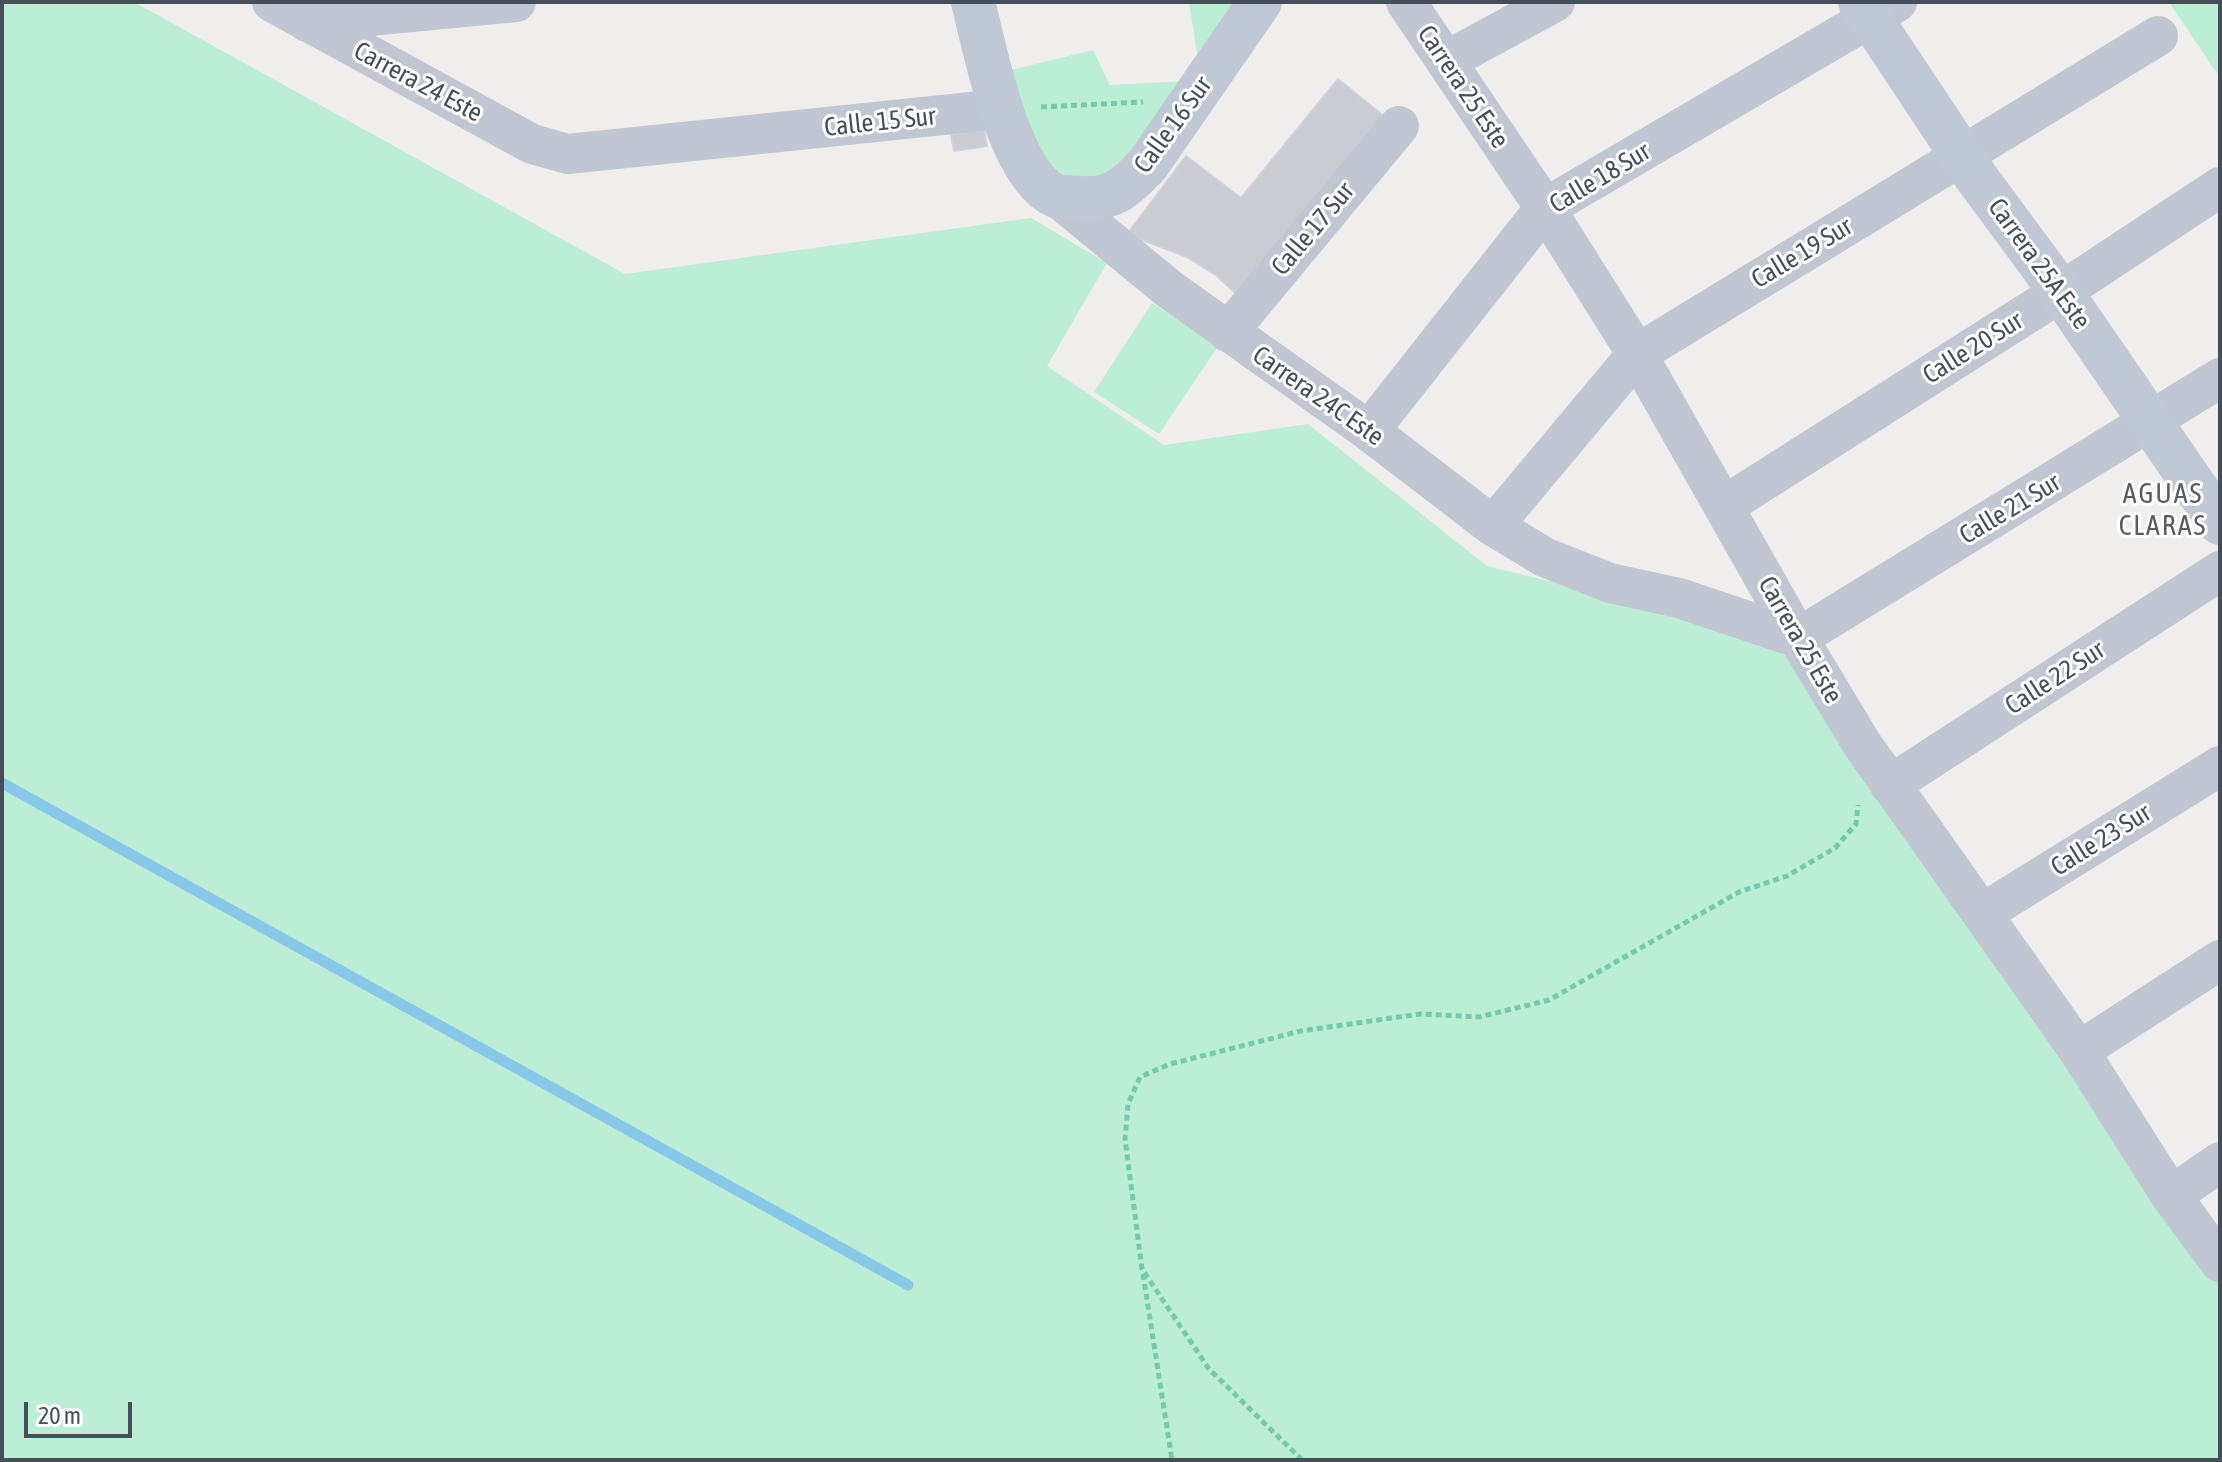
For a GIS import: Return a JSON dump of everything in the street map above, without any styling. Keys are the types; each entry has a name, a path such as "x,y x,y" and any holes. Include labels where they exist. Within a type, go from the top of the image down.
{"street":[{"name":"Carrera 24 Este","path":"272,2 532,144 568,154"},
{"path":"307,22 516,2"},
{"name":"Carrera 24C Este","path":"973,2 1000,109 1023,161 1035,178 1115,245 1228,332 1369,431 1493,526 1544,557 1610,583 1679,598 1798,638"},
{"name":"Calle 16 Sur","path":"1056,196 1095,200 1114,195 1131,183 1148,164 1260,2"},
{"name":"Carrera 25 Este","path":"1406,2 1545,208 1637,354 1798,638 1862,744 2079,1051 2171,1196 2220,1262"},
{"path":"1446,61 1555,2"},
{"name":"Carrera 25A Este","path":"1876,7 1963,155 2220,523"},
{"name":"Calle 18 Sur","path":"1369,431 1545,208 1876,7"},
{"name":"Calle 19 Sur","path":"1493,526 1637,354 2158,36"},
{"name":"Calle 15 Sur","path":"568,154 1000,109"},
{"name":"Calle 17 Sur","path":"1228,332 1399,126"},
{"name":"Calle 20 Sur","path":"1724,506 2220,187"},
{"name":"Calle 21 Sur","path":"1798,638 2220,378"},
{"name":"Calle 22 Sur","path":"1890,785 2220,571"},
{"name":"Calle 23 Sur","path":"1983,913 2220,766"},
{"path":"2079,1051 2220,960"},
{"path":"2171,1196 2220,1162"}],"path":[{"path":"1000,109 1192,99"},
{"path":"1172,1460 1125,1139 1128,1104 1140,1077 1170,1064 1301,1031 1420,1014 1479,1017 1549,1000 1739,892 1787,876 1835,848 1856,824 1862,744"},
{"path":"1142,1269 1209,1369 1302,1460"}],"green space":[{"path":"2,2 134,2 625,274 1031,218 1107,263 1047,366 1164,445 1308,424 1487,566 1810,644 2220,1229 2220,1460 2,1460"},
{"path":"1189,2 1241,2 1199,65"},
{"path":"2169,2 2220,2 2220,78"},
{"path":"1093,50 1110,85 1187,81 1121,177 1070,184 1043,164 1028,139 1011,70"},
{"path":"1152,303 1219,345 1159,434 1094,392"}],"building":[{"path":"1338,79 1386,118 1247,304 1217,276 1187,257 1127,234 1186,156 1241,198"},
{"path":"984,130 987,146 954,151 951,135"}],"waterway":[{"path":"2,783 908,1285"}],"district":[{"name":"AGUAS CLARAS","path":"2163,510"}]}
